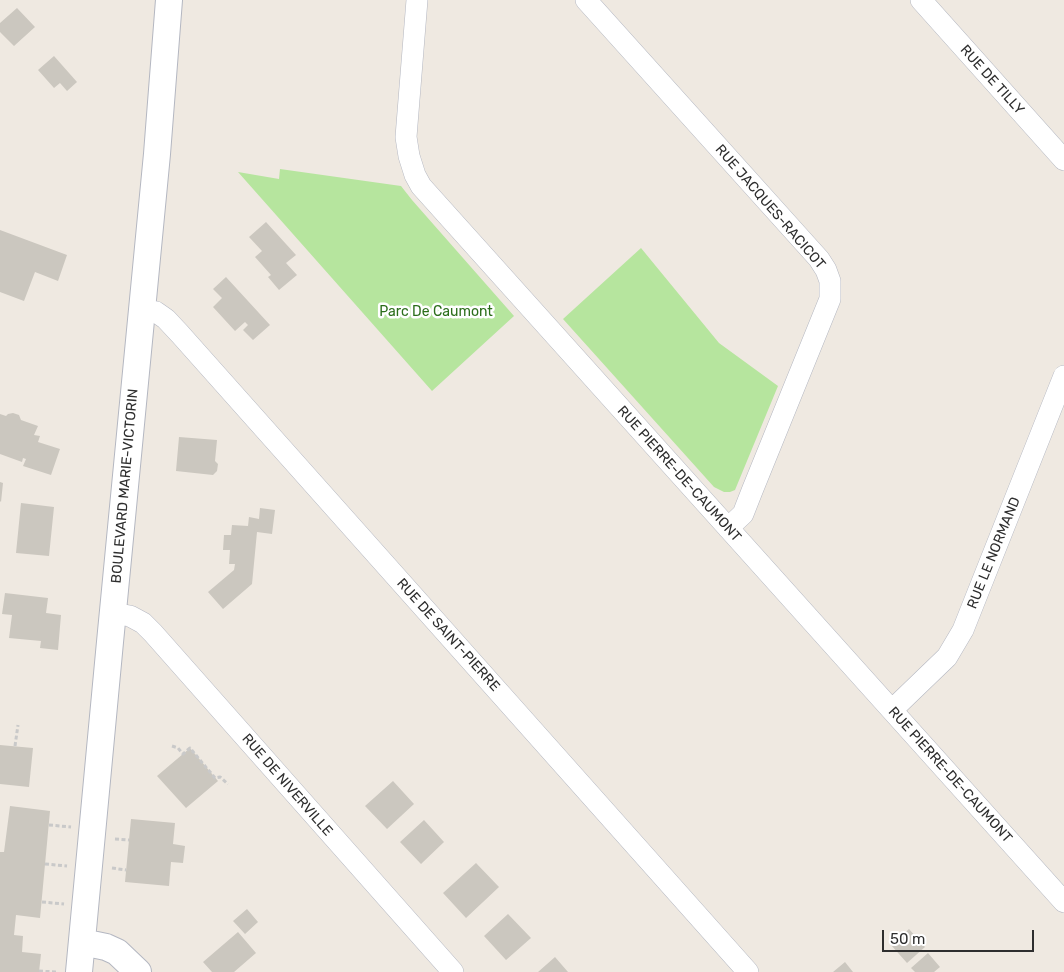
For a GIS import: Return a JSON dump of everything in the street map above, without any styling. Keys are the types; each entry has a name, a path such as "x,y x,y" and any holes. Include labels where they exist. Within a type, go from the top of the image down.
{"street":[{"name":"BOULEVARD MARIE-VICTORIN","path":"79,972 157,154 169,0"},
{"name":"RUE PIERRE-DE-CAUMONT","path":"417,0 406,137 409,156 421,186 1064,902"},
{"name":"RUE JACQUES-RACICOT","path":"586,0 819,259 826,270 830,282 830,299 743,514 728,528"},
{"name":"RUE DE TILLY","path":"921,0 1064,160"},
{"name":"RUE DE SAINT-PIERRE","path":"142,310 156,312 171,324 748,972"},
{"name":"RUE LE NORMAND","path":"892,710 947,657 960,637 1064,376"},
{"name":"RUE DE NIVERVILLE","path":"112,614 130,616 143,623 153,633 453,972"},
{"path":"82,942 106,947 117,952 138,972"}],"path":[{"path":"15,746 18,725"},
{"path":"172,746 178,748 183,754 190,748 216,778 220,777 228,784"},
{"path":"49,825 72,827"},
{"path":"110,838 129,840"},
{"path":"45,864 69,866"},
{"path":"107,868 126,870"},
{"path":"42,902 66,904"},
{"path":"39,971 56,972"}],"green space":[{"name":"Parc De Caumont","path":"280,169 401,186 514,316 432,391 238,172 279,179"},
{"path":"641,248 719,343 778,386 735,490 730,492 724,492 714,487 563,319"}],"building":[{"path":"17,8 35,27 14,46 0,32 0,23"},
{"path":"54,56 77,82 67,91 60,83 54,88 38,70"},
{"path":"266,222 296,255 286,263 297,275 279,290 268,277 271,275 255,257 262,251 249,237"},
{"path":"0,230 67,255 58,281 35,272 24,301 0,292"},
{"path":"226,277 270,325 253,340 243,330 248,325 245,322 235,331 213,307 222,298 213,289"},
{"path":"13,413 19,415 21,420 38,426 34,435 40,436 38,442 60,449 51,475 23,466 26,459 23,458 22,462 0,454 0,414 6,416"},
{"path":"179,437 217,440 215,461 218,464 217,471 213,475 176,471"},
{"path":"0,482 3,483 1,502 0,501"},
{"path":"21,503 54,507 49,556 16,553"},
{"path":"260,508 275,510 272,534 257,532 252,584 223,609 208,592 234,570 235,564 229,564 230,550 223,550 224,535 231,535 232,525 248,526 249,517 259,519"},
{"path":"5,593 48,598 46,613 61,615 58,650 40,648 41,641 9,638 12,615 2,614"},
{"path":"0,745 33,748 29,787 0,784"},
{"path":"190,748 218,781 186,808 157,776"},
{"path":"393,781 414,804 387,829 365,806"},
{"path":"10,806 50,811 40,918 16,915 14,935 23,936 22,952 41,954 39,972 0,972 0,852 4,852"},
{"path":"131,819 175,823 173,844 185,846 183,863 171,862 169,886 125,882"},
{"path":"424,820 444,842 421,864 400,842"},
{"path":"476,863 499,887 466,918 443,893"},
{"path":"247,909 258,922 245,934 233,921"},
{"path":"508,914 531,938 506,960 484,936"},
{"path":"909,929 925,947 907,963 891,945"},
{"path":"238,932 256,953 234,972 212,972 203,962"},
{"path":"928,953 940,967 934,972 915,972 911,968"},
{"path":"555,957 568,972 538,972"},
{"path":"845,962 853,972 833,972"}]}
